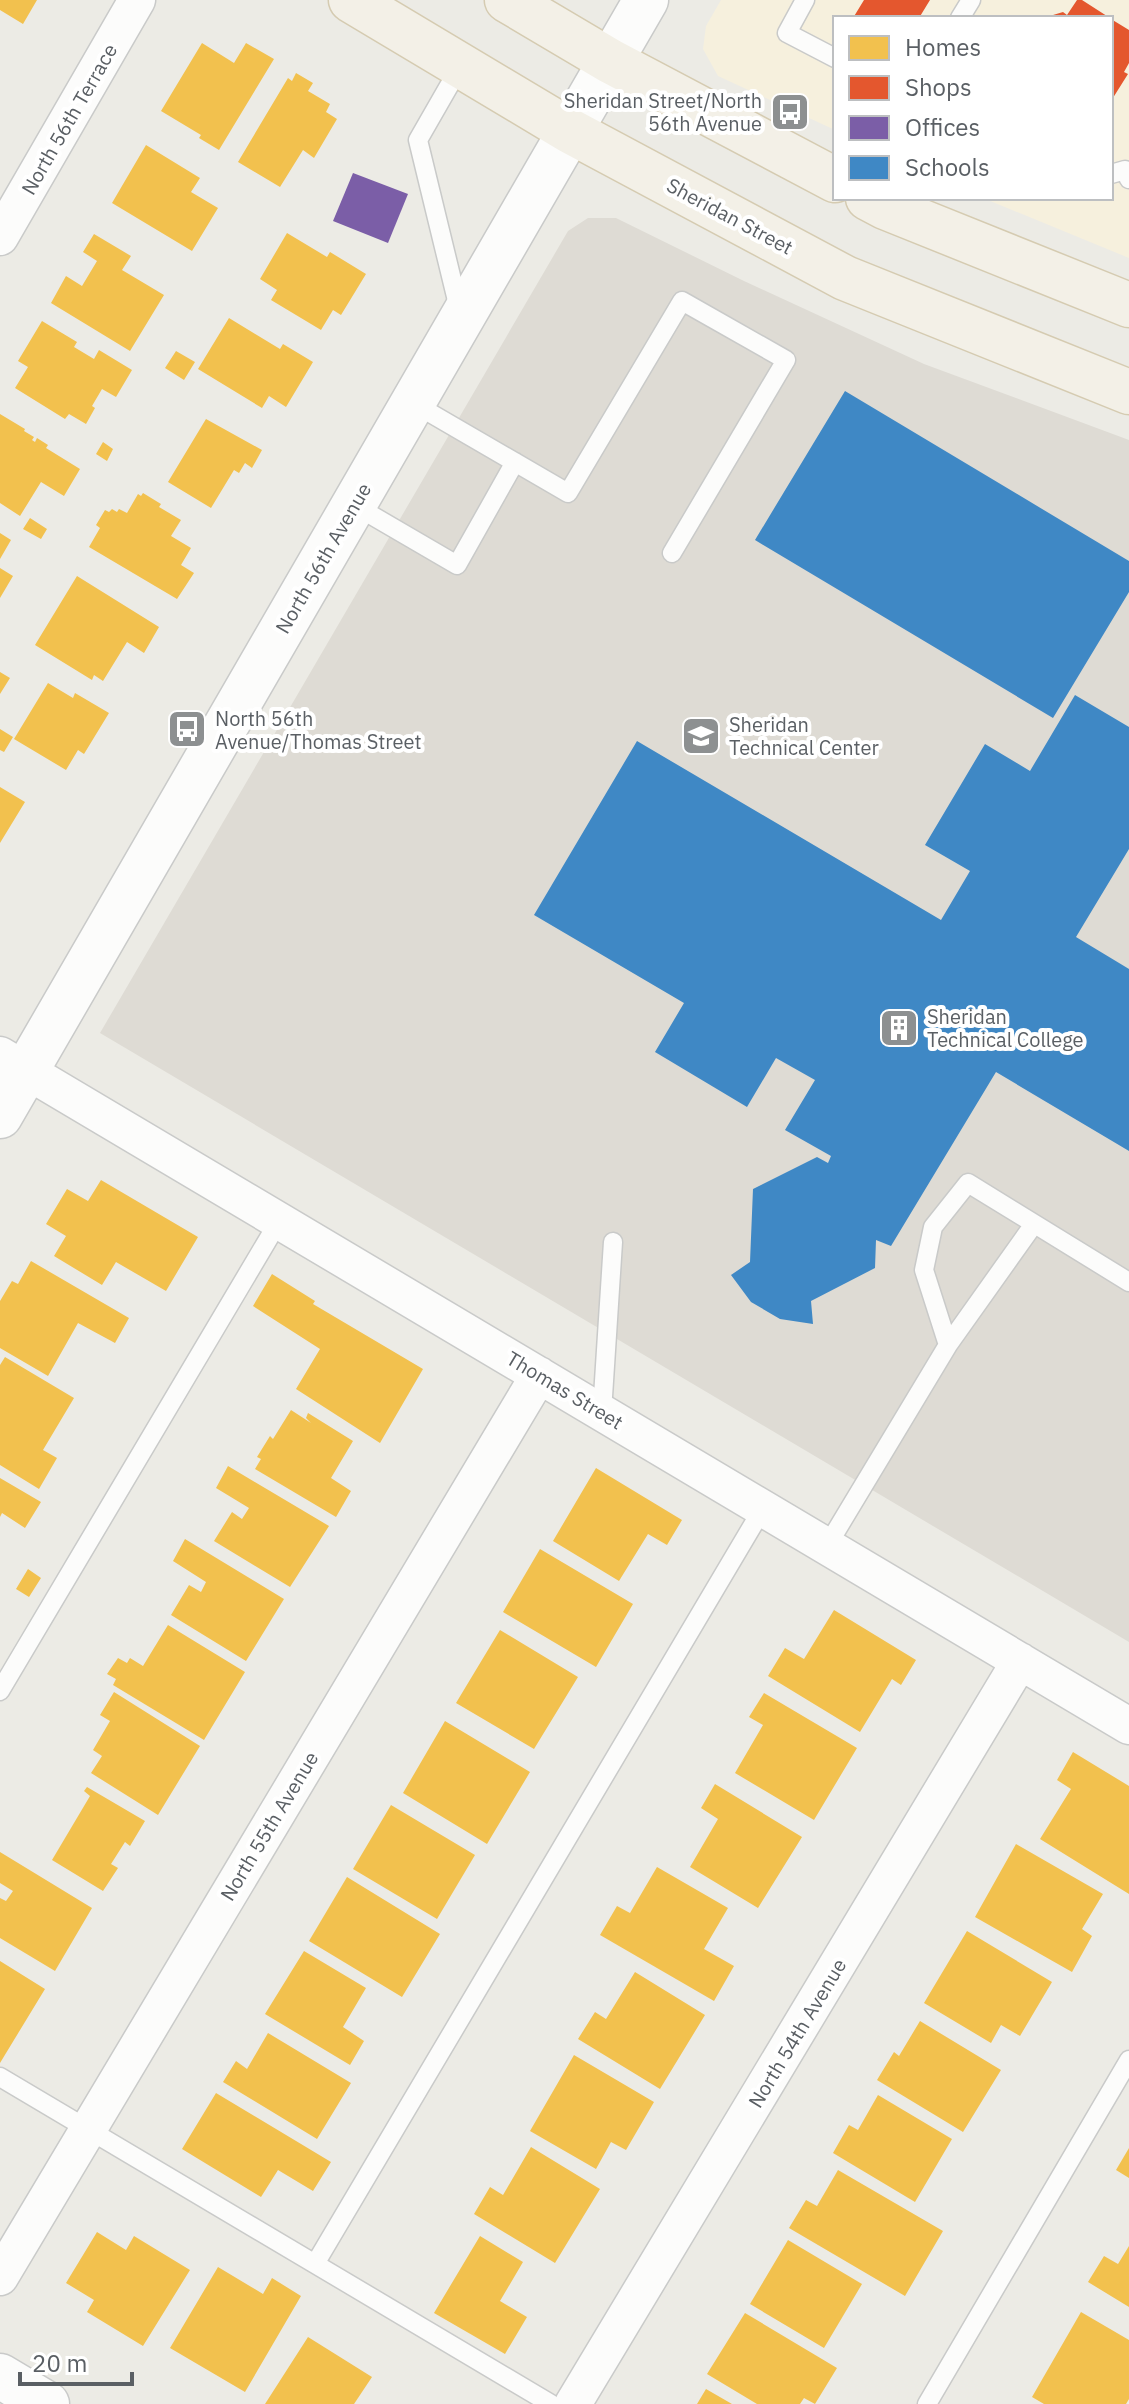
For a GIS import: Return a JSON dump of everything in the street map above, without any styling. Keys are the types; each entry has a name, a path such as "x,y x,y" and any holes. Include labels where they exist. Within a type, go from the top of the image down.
{"main road":[{"name":"Sheridan Street","path":"351,0 570,131 845,278 1129,392"},
{"path":"507,0 610,61 833,179"},
{"path":"881,201 1129,305"}],"street":[{"name":"North 56th Terrace","path":"0,237 137,0"},
{"name":"North 56th Avenue","path":"0,1116 14,1063 354,505 646,0"},
{"name":"Thomas Street","path":"14,1063 1129,1726"},
{"name":"North 55th Avenue","path":"0,2277 539,1375"},
{"name":"North 54th Avenue","path":"573,2404 1020,1661"},
{"path":"0,2376 47,2404"}],"lane":[{"path":"805,0 787,33 833,57"},
{"path":"461,65 418,140 461,319"},
{"path":"1113,173 1125,170 1129,179"},
{"path":"413,403 568,493 682,301 786,360 672,553"},
{"path":"354,505 457,565 515,462"},
{"path":"948,1345 924,1270 933,1227 968,1183 1129,1282"},
{"path":"0,1691 279,1221"},
{"path":"827,1546 948,1345 1034,1224"},
{"path":"602,1412 613,1242"},
{"path":"315,2264 763,1508"},
{"path":"927,2404 1129,2060"},
{"path":"0,2077 551,2404"}],"shaded area":[{"path":"721,0 1129,0 1129,258 988,200 1113,200 1113,16 833,16 833,129 718,76 703,49 706,26"},
{"name":"Sheridan Technical Center","path":"588,218 616,218 924,364 1129,440 1129,1642 100,1033 568,231"}],"building: Homes":[{"path":"0,0 37,0 23,24 0,10"},
{"path":"202,43 234,63 246,43 274,59 219,150 199,138 201,135 161,111"},
{"path":"296,73 313,83 308,91 330,104 326,112 337,119 314,158 303,150 280,187 238,162 288,78 292,81"},
{"path":"146,145 200,178 191,192 218,208 192,251 112,203"},
{"path":"287,233 327,257 330,252 366,274 341,315 333,310 321,330 271,300 277,290 260,279"},
{"path":"94,234 131,256 122,270 164,295 130,351 51,303 66,276 82,286 97,261 83,252"},
{"path":"229,318 280,349 283,344 313,362 286,407 269,396 262,408 198,369"},
{"path":"42,321 77,342 74,347 94,359 99,350 132,370 116,397 102,389 86,424 69,414 65,419 15,388 28,367 18,361"},
{"path":"176,351 195,362 184,380 165,368"},
{"path":"0,414 25,429 34,437 32,440 35,442 37,438 48,445 46,448 80,469 64,496 41,482 20,516 0,503"},
{"path":"206,419 262,450 252,468 245,463 239,473 234,470 211,508 168,482"},
{"path":"103,442 113,449 107,461 96,454"},
{"path":"143,493 181,520 171,536 191,548 181,565 194,573 177,599 89,547 100,528 96,525 105,510 117,512 119,509 127,513 138,494 141,496"},
{"path":"30,518 47,529 41,539 23,529"},
{"path":"0,533 11,540 0,559"},
{"path":"0,568 13,576 0,598"},
{"path":"77,576 159,627 144,653 127,642 103,681 94,675 92,680 35,645"},
{"path":"0,672 10,678 0,694"},
{"path":"48,683 73,698 75,693 109,713 84,754 78,750 66,770 14,739"},
{"path":"0,729 13,737 4,752 0,750"},
{"path":"0,787 25,802 0,843"},
{"path":"101,1180 198,1237 166,1291 116,1262 102,1285 54,1256 66,1236 46,1224 67,1189 88,1201"},
{"path":"31,1261 129,1318 115,1343 78,1323 48,1376 0,1348 0,1301 12,1281 18,1284"},
{"path":"272,1274 315,1301 313,1304 423,1369 380,1443 296,1389 320,1349 253,1306"},
{"path":"5,1357 74,1398 43,1450 57,1458 39,1489 0,1465 0,1365"},
{"path":"291,1410 311,1423 306,1418 308,1413 353,1441 331,1478 351,1491 336,1517 255,1469 261,1459 257,1457 270,1436 273,1439"},
{"path":"228,1466 329,1526 290,1587 214,1541 232,1512 242,1519 249,1508 216,1488"},
{"path":"596,1468 682,1520 667,1545 648,1534 619,1581 553,1541"},
{"path":"0,1478 41,1502 25,1528 2,1513 0,1517"},
{"path":"185,1539 284,1599 246,1661 171,1615 189,1585 201,1592 206,1582 173,1561"},
{"path":"540,1549 633,1604 596,1667 503,1612"},
{"path":"28,1569 41,1578 29,1597 16,1589"},
{"path":"834,1610 916,1660 901,1685 892,1679 860,1732 768,1676 785,1648 804,1659"},
{"path":"168,1625 245,1672 204,1740 113,1685 116,1679 107,1674 118,1658 127,1663 130,1658 143,1666"},
{"path":"500,1630 578,1677 534,1749 456,1703"},
{"path":"114,1692 200,1746 158,1815 91,1773 102,1756 93,1750 110,1721 100,1715"},
{"path":"764,1693 857,1748 814,1820 735,1773 763,1725 749,1717"},
{"path":"445,1721 530,1772 487,1844 403,1793"},
{"path":"1073,1752 1129,1786 1129,1894 1040,1839 1071,1789 1057,1780"},
{"path":"715,1784 802,1837 758,1908 690,1867 718,1819 701,1808"},
{"path":"87,1787 145,1821 130,1846 125,1842 111,1864 118,1868 103,1891 52,1860 90,1796 84,1791"},
{"path":"391,1805 475,1855 437,1919 353,1869"},
{"path":"1016,1844 1103,1894 1082,1929 1092,1936 1072,1972 975,1917"},
{"path":"0,1852 92,1908 55,1971 0,1938 0,1898 6,1901 13,1891 0,1883"},
{"path":"657,1867 728,1908 704,1949 734,1966 714,2001 600,1935 617,1906 630,1913"},
{"path":"347,1877 440,1934 402,1997 309,1941"},
{"path":"967,1931 1052,1982 1020,2036 1001,2025 991,2043 924,2003"},
{"path":"304,1951 366,1988 343,2027 364,2041 350,2065 265,2014"},
{"path":"0,1961 45,1989 0,2063"},
{"path":"635,1972 705,2015 660,2089 578,2039 595,2012 606,2019"},
{"path":"920,2021 1001,2070 963,2132 877,2080 894,2052 899,2056"},
{"path":"268,2033 351,2083 317,2139 223,2082 236,2061 247,2069"},
{"path":"574,2055 654,2102 626,2150 611,2142 596,2169 530,2131"},
{"path":"216,2093 331,2162 313,2191 278,2170 261,2197 182,2149"},
{"path":"878,2095 952,2139 915,2202 833,2153 849,2125 858,2130"},
{"path":"531,2147 600,2189 555,2263 474,2214 490,2187 503,2195"},
{"path":"1129,2148 1129,2178 1116,2170"},
{"path":"838,2170 943,2231 905,2296 789,2228 806,2200 817,2206"},
{"path":"97,2232 126,2250 134,2236 190,2270 143,2346 87,2312 94,2300 66,2283"},
{"path":"480,2236 523,2262 500,2301 527,2317 505,2354 434,2313"},
{"path":"788,2240 862,2284 824,2348 750,2304"},
{"path":"1129,2246 1129,2307 1088,2282 1104,2256 1118,2264"},
{"path":"218,2267 263,2294 272,2278 301,2296 245,2392 170,2348"},
{"path":"1081,2312 1129,2340 1129,2399 1126,2404 1044,2404 1032,2397"},
{"path":"745,2313 837,2368 815,2404 804,2398 800,2404 757,2404 707,2374"},
{"path":"308,2337 372,2377 354,2404 265,2404"},
{"path":"706,2389 732,2404 697,2404"}],"building: Shops":[{"path":"864,0 930,0 920,16 854,16"},
{"path":"1077,0 1082,0 1107,16 1052,16 1063,12 1067,15"},
{"path":"1113,20 1129,30 1129,63 1124,72 1128,74 1113,98"}],"building: Offices":[{"path":"353,173 408,194 388,243 333,221"}],"building: Schools":[{"path":"845,391 1129,561 1129,592 1053,718 755,540"},
{"name":"Sheridan Technical College","path":"1075,695 1129,727 1129,849 1076,937 1129,969 1129,1151 996,1072 891,1246 876,1240 875,1268 811,1301 813,1324 780,1319 751,1302 731,1275 750,1262 753,1189 817,1157 828,1163 831,1156 785,1130 815,1080 776,1058 747,1107 655,1052 684,1003 534,915 637,741 941,920 970,871 925,845 985,744 1030,771"}],"place":[{"name":"Sheridan Street/North 56th Avenue","path":"790,112"},
{"name":"North 56th Avenue/Thomas Street","path":"187,729"},
{"name":"Sheridan Technical Center","path":"701,736"},
{"name":"Sheridan Technical College","path":"899,1028"}]}
